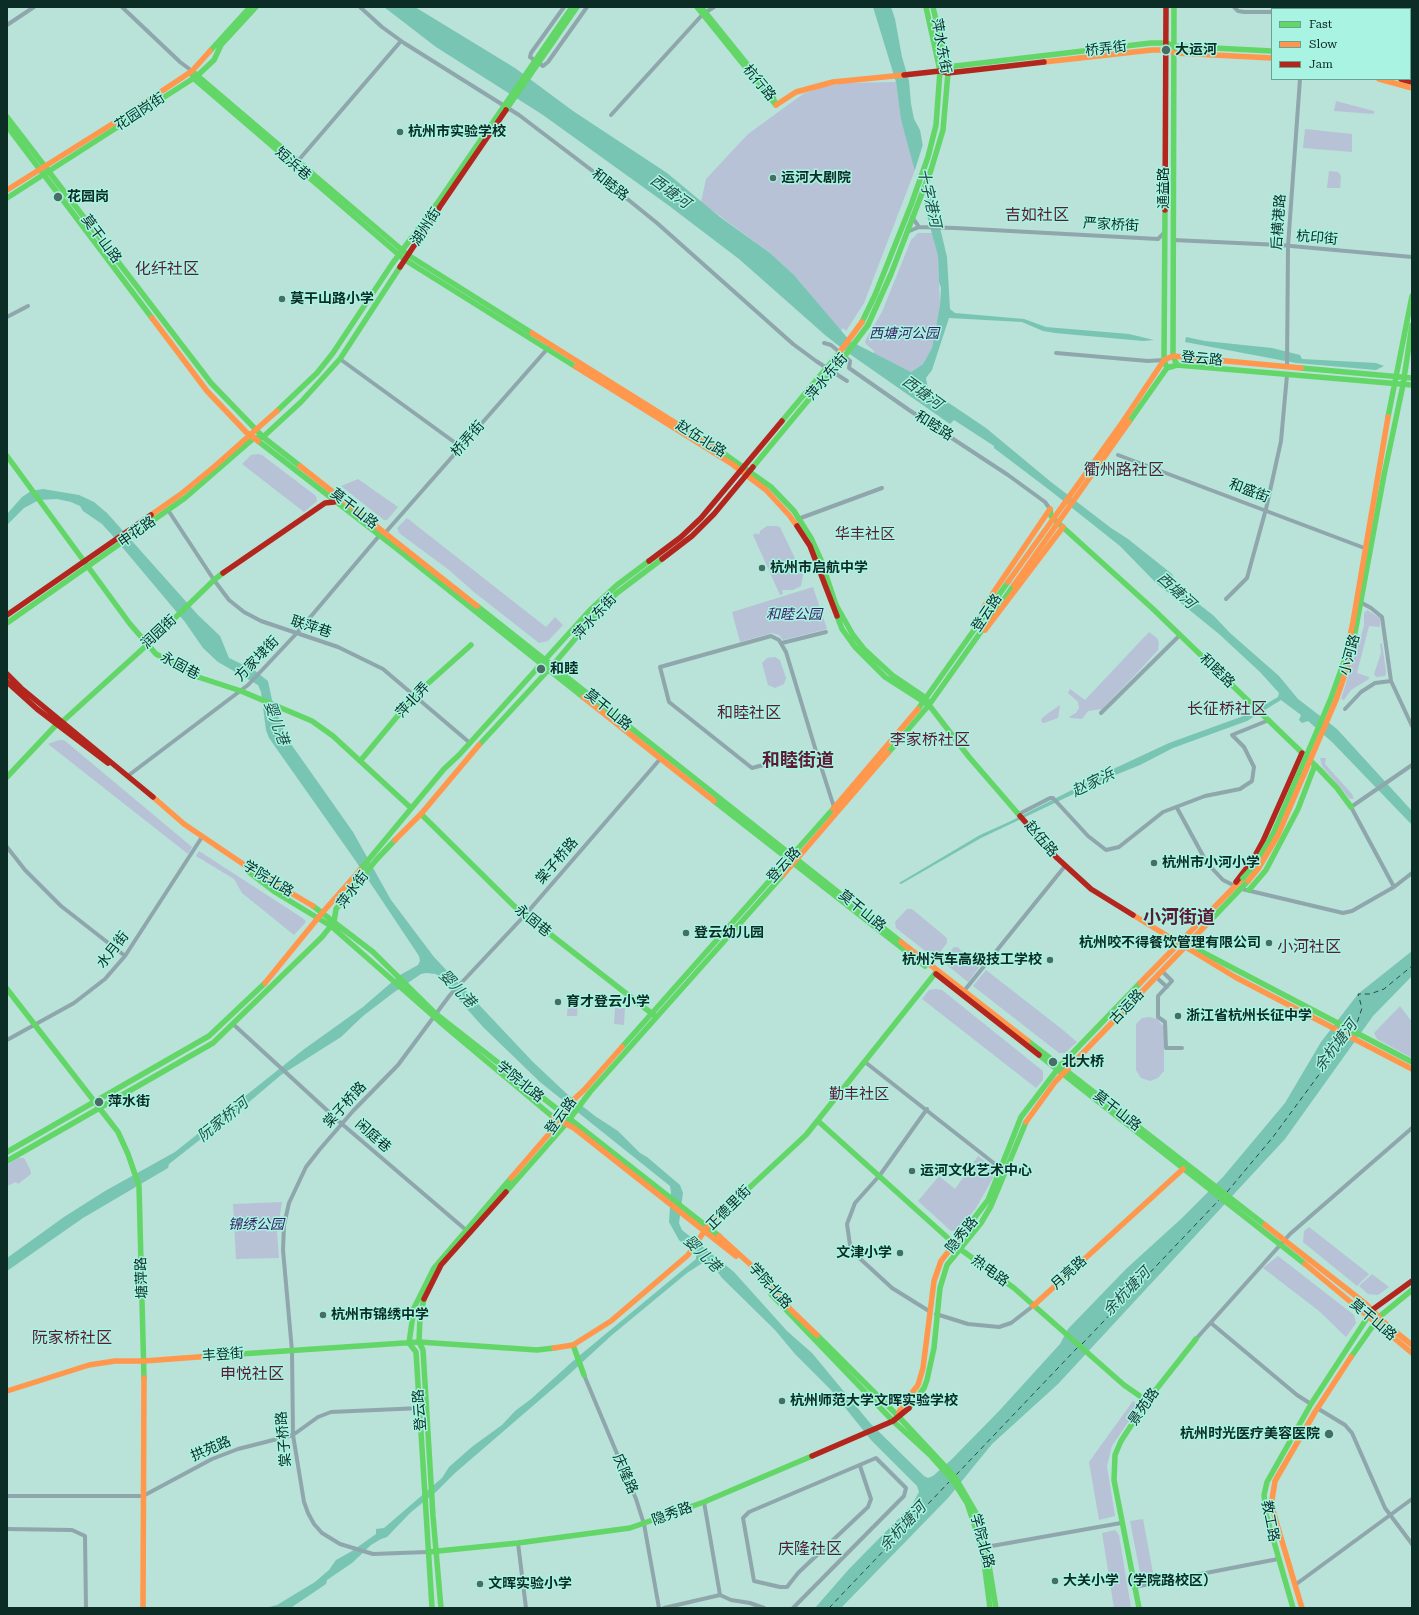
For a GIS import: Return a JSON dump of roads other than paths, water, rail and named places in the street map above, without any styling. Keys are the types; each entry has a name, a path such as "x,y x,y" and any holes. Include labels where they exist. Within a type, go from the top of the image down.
{"main road":[{"name":"花园岗街","path":"7,190 42,172 49,171 195,77 214,60 220,44 250,7"},
{"name":"花园岗街","path":"7,198 42,172 45,165 117,121 192,71 256,7"},
{"name":"湖州街","path":"263,437 310,393 340,359 438,206 572,7"},
{"name":"湖州街","path":"255,429 317,373 333,353 400,253 438,206 577,7"},
{"name":"杭行路","path":"697,7 704,13 776,105"},
{"name":"杭行路","path":"701,7 704,13"},
{"name":"萍水东街","path":"553,665 602,607 617,593 692,536 714,514 844,357 868,325 888,281 907,232 936,125 940,71 926,7"},
{"name":"萍水东街","path":"546,660 590,610 617,584 660,554 691,527 839,353 862,322 940,142 943,130 948,70 934,7"},
{"name":"通益路","path":"1166,7 1164,360 1167,368"},
{"name":"通益路","path":"1174,7 1173,240 1174,356 1177,365"},
{"name":"桥弄街","path":"776,105 796,92 833,82 940,71 1151,43 1166,43 1174,46 1219,47 1271,51"},
{"name":"桥弄街","path":"948,70 1152,50 1166,50 1175,53 1271,58"},
{"path":"192,71 195,77"},
{"name":"短浜巷","path":"195,77 400,253"},
{"path":"1382,80 1412,88"},
{"name":"莫干山路","path":"7,117 211,383 263,437 548,671 661,758 793,864 936,972 964,991 1183,1170 1199,1178"},
{"name":"莫干山路","path":"7,126 207,391 251,436 334,502 382,534 553,665 645,740 795,857 936,972 1058,1068"},
{"name":"赵伍北路","path":"400,253 741,468 781,496 798,519 817,550 836,605 853,635 878,664 924,700"},
{"name":"小河路","path":"1186,945 1242,889 1245,880 1258,869 1278,835 1320,739 1348,659 1362,603 1368,549 1395,376 1412,296"},
{"name":"小河路","path":"1348,659 1353,622 1403,385 1412,325"},
{"name":"登云路","path":"441,1608 433,1516 423,1350 419,1342 420,1317 424,1300 441,1266 567,1122 586,1096 793,864 795,857 834,807 924,700 976,635 1014,585 1126,421 1164,360 1174,356 1287,364 1412,378"},
{"name":"登云路","path":"432,1608 426,1522 421,1408 416,1352 409,1343 414,1308 425,1283 434,1268 555,1127 557,1119 577,1094 584,1090 788,860 795,857 929,705 976,635 1008,582 1126,421 1167,368 1177,365 1412,385"},
{"name":"申花路","path":"130,532 168,510 202,485 251,436 255,429"},
{"path":"251,436 263,437"},
{"name":"申花路","path":"7,623 89,566 130,532 191,486 251,436"},
{"name":"永固巷","path":"7,456 130,624 156,654 198,677 241,691 292,711 312,721 333,736 361,760 411,808"},
{"name":"赵伍北路","path":"748,473 775,499 804,537 814,555 832,607 842,629 855,647 885,677 924,700"},
{"path":"325,494 325,503"},
{"name":"润园街","path":"7,777 60,723 148,644 214,580 325,503 334,502"},
{"path":"976,635 985,605 1050,509"},
{"name":"和睦路","path":"1050,509 1051,516 1180,635 1315,765 1351,807"},
{"path":"976,635 995,619 1063,527"},
{"name":"申花路","path":"7,615 84,561 116,543"},
{"name":"萍北弄","path":"361,760 415,695 471,645"},
{"name":"萍水街","path":"7,1161 101,1109 213,1043 333,924 336,908 411,808 444,769 470,743 546,660"},
{"name":"萍水街","path":"375,857 421,814 466,762 482,739 553,665"},
{"name":"学院北路","path":"7,674 20,688 60,723 128,778 166,813 255,876 275,892 320,915 333,924 435,1016 557,1119 567,1122"},
{"name":"学院北路","path":"7,682 37,709 60,723 129,775 201,839"},
{"name":"赵伍路","path":"924,700 969,757 1019,814 1065,866 1090,889 1179,943 1186,945 1228,967 1319,1018 1371,1044"},
{"path":"1235,886 1236,881 1252,860 1263,841 1302,753"},
{"path":"1249,890 1266,870 1298,809 1315,765"},
{"name":"永固巷","path":"421,814 525,915 656,1017"},
{"name":"萍水街","path":"7,1152 209,1036 271,978 320,915 360,875"},
{"path":"1235,886 1245,880"},
{"name":"古运路","path":"1058,1068 1235,886"},
{"name":"古运路","path":"1064,1073 1186,945"},
{"name":"正德里街","path":"419,1342 537,1350 573,1345 611,1321 688,1255 706,1230 806,1135 936,972"},
{"name":"塘萍路","path":"7,989 118,1132 139,1186 144,1361 143,1608"},
{"name":"学院北路","path":"435,1016 562,1114 567,1122 574,1128 682,1209 753,1271 788,1313 893,1421 932,1454"},
{"path":"1371,1044 1412,1062"},
{"path":"1371,1044 1412,1069"},
{"name":"隐秀路","path":"898,1416 901,1407 918,1385 923,1368 934,1281 941,1261 988,1200 1021,1117 1058,1068"},
{"name":"莫干山路","path":"1064,1073 1243,1211 1412,1353"},
{"name":"隐秀路","path":"428,1552 518,1543 630,1528 704,1502 893,1421 909,1408 917,1398 927,1380 934,1348 936,1314 940,1288 947,1266 981,1223 991,1206 1001,1185 1020,1133 1030,1114 1064,1073"},
{"name":"热电路","path":"818,1121 880,1175 960,1249 1014,1288 1124,1385 1147,1401"},
{"name":"月亮路","path":"1033,1306 1183,1170"},
{"name":"学院北路","path":"706,1230 751,1265 791,1310 898,1416 955,1477 976,1513 986,1547 996,1608"},
{"name":"莫干山路","path":"1282,1243 1372,1310 1386,1325 1412,1345"},
{"path":"1372,1310 1412,1281"},
{"name":"教工路","path":"1302,1608 1272,1511 1272,1491 1281,1470 1317,1408 1374,1322 1412,1290"},
{"name":"教工路","path":"1293,1608 1266,1514 1266,1486 1270,1474 1311,1404 1372,1310"},
{"name":"景苑路","path":"1139,1608 1114,1480 1115,1455 1121,1441 1147,1401 1196,1339"},
{"name":"丰登街","path":"7,1390 89,1365 115,1361 144,1361 419,1342"},
{"name":"庆隆路","path":"573,1345 584,1375"},
{"name":"学院北路","path":"969,1502 983,1554 990,1608"}],"street":[{"path":"7,25 34,7"},
{"path":"122,7 180,62 192,71"},
{"name":"和睦路","path":"360,7 382,27 401,41 519,115 604,180 657,223 793,344 826,368 847,380"},
{"path":"564,7 531,54 530,57 543,66 548,62 587,7"},
{"path":"611,115 704,13 714,7"},
{"path":"1234,7 1238,11 1244,12 1271,12"},
{"path":"296,163 401,41"},
{"name":"后横港路","path":"1287,364 1288,246 1300,80"},
{"path":"912,217 919,228"},
{"name":"严家桥街","path":"907,232 919,228 950,228 1158,239"},
{"name":"严家桥街","path":"1158,239 1164,232"},
{"name":"严家桥街","path":"1158,239 1164,247"},
{"name":"杭印街","path":"1173,240 1288,246 1412,257"},
{"path":"7,317 28,306"},
{"name":"和睦路","path":"824,343 831,345 850,361 848,368 1008,475 1045,502 1050,509"},
{"name":"桥弄街","path":"382,534 549,347"},
{"path":"1056,353 1148,361 1164,360"},
{"path":"340,359 461,447"},
{"path":"1226,599 1248,578 1266,509 1281,441 1288,375"},
{"name":"和盛街","path":"1118,454 1368,549"},
{"path":"798,519 882,488"},
{"name":"联萍巷","path":"168,510 214,580 229,600 244,612 261,621 338,647 383,669 470,743"},
{"name":"方家埭街","path":"129,775 248,685 296,634 382,534"},
{"path":"1362,603 1382,617 1391,681 1412,726"},
{"path":"782,643 826,632"},
{"path":"1101,713 1180,635"},
{"path":"816,751 752,768 669,702 660,667 771,636 776,637 782,643 834,807"},
{"path":"1345,709 1360,692 1375,683 1391,681"},
{"path":"1019,814 1050,798 1053,798 1088,836 1106,850 1119,847 1163,812 1177,808 1205,796 1240,789 1252,781 1254,767 1244,747 1232,735 1267,718"},
{"name":"棠子桥路","path":"428,1552 373,1554 340,1544 322,1533 314,1524 308,1513 299,1477 293,1434 292,1351 283,1250 284,1226 289,1203 306,1168 342,1124 398,1065 450,995 525,915 661,758"},
{"path":"1351,807 1412,765"},
{"name":"和睦路","path":"1351,807 1394,887"},
{"path":"1177,808 1206,864 1223,880 1235,886"},
{"name":"水月街","path":"7,1040 74,1003 93,989 125,956 201,839"},
{"path":"7,847 25,870 61,906 125,956"},
{"path":"964,991 1065,866"},
{"path":"1242,889 1343,913 1352,911 1394,887 1412,873"},
{"path":"1162,971 1172,981 1158,996 1158,1017 1165,1022 1166,1048 1182,1048"},
{"path":"1156,977 1167,987"},
{"name":"闲庭巷","path":"233,1024 342,1124 466,1230"},
{"path":"865,1062 927,1109 1000,1168"},
{"path":"927,1109 880,1175 851,1209 847,1224 850,1245 855,1254 882,1280 910,1301 929,1311"},
{"name":"景苑路","path":"1196,1339 1282,1243 1412,1128"},
{"name":"月亮路","path":"936,1314 968,1324 999,1327 1011,1323 1033,1306"},
{"path":"1211,1323 1297,1396 1311,1404"},
{"name":"庆隆路","path":"584,1375 636,1499 644,1524 659,1608"},
{"name":"拱苑路","path":"7,1496 143,1496 212,1459 293,1434 318,1418 331,1412 421,1408"},
{"path":"1317,1408 1345,1425 1352,1433 1385,1508 1412,1544"},
{"path":"793,1608 904,1496 906,1488 876,1458 749,1512 743,1518 754,1581 780,1587 787,1587 798,1573 868,1507 871,1498 860,1466"},
{"path":"1295,1585 1412,1499"},
{"path":"704,1502 720,1595"},
{"path":"986,1547 1121,1522"},
{"path":"7,1529 72,1530 85,1536 86,1608"},
{"path":"518,1543 526,1608"},
{"path":"1134,1587 1278,1559"},
{"path":"664,1608 720,1595 731,1600 750,1603 764,1608"}],"water":[{"path":"384,7 415,7 515,68 573,111 667,173 720,217 770,253 794,275 850,341 911,372 923,364 932,348 940,305 941,288 939,282 938,256 901,120 896,82 873,7 891,7 909,81 914,119 920,130 931,190 947,257 950,309 955,313 1024,319 1046,327 1129,334 1154,340 1143,341 1055,333 1043,331 1022,322 949,318 932,370 926,378 928,389 986,428 1051,482 1111,528 1128,539 1172,574 1181,590 1214,616 1230,633 1279,676 1298,699 1337,729 1412,811 1412,825 1332,742 1308,721 1302,723 1299,720 1301,715 1281,700 1247,721 1173,748 1140,765 1103,780 981,838 901,884 899,883 980,835 1169,743 1249,714 1278,697 1279,693 1260,672 1219,634 1155,582 1120,546 994,448 994,446 954,420 950,424 844,350 739,259 668,205 543,115 436,47"},
{"path":"1186,337 1205,341 1272,348 1300,355 1302,359 1376,363 1384,366 1376,370 1296,363 1185,342"},
{"path":"43,489 79,495 94,502 107,513 198,615 220,636 229,658 254,670 268,681 272,700 286,737 353,832 391,900 434,957 533,1062 567,1094 595,1116 618,1131 640,1153 647,1157 680,1185 683,1193 679,1223 682,1230 734,1272 787,1331 812,1353 870,1423 924,1476 928,1478 933,1476 951,1460 999,1411 1060,1344 1068,1329 1126,1269 1182,1218 1223,1177 1285,1103 1321,1042 1358,994 1412,951 1412,976 1373,1016 1285,1139 1058,1384 992,1444 948,1498 841,1608 815,1608 849,1569 912,1505 919,1492 917,1486 871,1440 831,1390 795,1354 775,1330 722,1278 714,1267 704,1262 687,1273 612,1335 564,1379 455,1473 437,1491 410,1513 387,1537 371,1545 352,1563 327,1580 326,1584 292,1607 265,1608 277,1605 315,1582 329,1570 336,1560 376,1534 376,1529 384,1528 442,1478 449,1467 473,1446 502,1425 515,1411 531,1399 573,1361 696,1259 696,1255 679,1240 669,1222 670,1186 540,1082 483,1027 436,974 426,973 421,974 393,993 363,1016 341,1037 281,1075 216,1130 206,1135 169,1164 168,1168 83,1218 7,1271 7,1258 64,1217 105,1191 175,1152 303,1050 363,1007 400,975 418,965 420,961 419,956 355,860 269,738 266,730 261,692 258,685 218,662 203,648 185,622 112,535 102,524 83,511 80,506 71,502 57,499 39,500 24,508 7,525 7,514 22,497 31,491"}],"place":[{"name":"大运河","path":"1166,50"},
{"name":"杭州市实验学校","path":"400,132"},
{"name":"运河大剧院","path":"773,178"},
{"name":"花园岗","path":"58,197"},
{"name":"莫干山路小学","path":"282,299"},
{"name":"杭州市启航中学","path":"762,568"},
{"name":"和睦","path":"541,669"},
{"name":"杭州市小河小学","path":"1154,863"},
{"name":"登云幼儿园","path":"686,933"},
{"name":"杭州咬不得餐饮管理有限公司","path":"1269,943"},
{"name":"杭州汽车高级技工学校","path":"1050,960"},
{"name":"育才登云小学","path":"558,1002"},
{"name":"浙江省杭州长征中学","path":"1178,1016"},
{"name":"北大桥","path":"1053,1062"},
{"name":"萍水街","path":"99,1102"},
{"name":"运河文化艺术中心","path":"912,1171"},
{"name":"文津小学","path":"900,1253"},
{"name":"杭州市锦绣中学","path":"323,1315"},
{"name":"杭州师范大学文晖实验学校","path":"782,1401"},
{"name":"杭州时光医疗美容医院","path":"1329,1434"},
{"name":"大关小学（学院路校区）","path":"1055,1581"},
{"name":"文晖实验小学","path":"480,1584"}],"district":[{"name":"吉如社区","path":"1037,215"},
{"name":"化纤社区","path":"167,269"},
{"name":"衢州路社区","path":"1124,470"},
{"name":"华丰社区","path":"865,535"},
{"name":"长征桥社区","path":"1227,709"},
{"name":"和睦社区","path":"749,713"},
{"name":"李家桥社区","path":"930,740"},
{"name":"和睦街道","path":"798,761"},
{"name":"小河街道","path":"1179,918"},
{"name":"小河社区","path":"1309,947"},
{"name":"勤丰社区","path":"859,1095"},
{"name":"阮家桥社区","path":"72,1338"},
{"name":"申悦社区","path":"252,1374"},
{"name":"庆隆社区","path":"810,1549"}],"water label":[{"name":"西塘河","path":"670,192"},
{"name":"十字港河","path":"929,198"},
{"name":"西塘河","path":"922,393"},
{"name":"西塘河","path":"1176,591"},
{"name":"婴儿港","path":"276,723"},
{"name":"赵家浜","path":"1093,783"},
{"name":"婴儿港","path":"457,989"},
{"name":"余杭塘河","path":"1336,1046"},
{"name":"阮家桥河","path":"223,1120"},
{"name":"婴儿港","path":"702,1254"},
{"name":"余杭塘河","path":"1127,1292"},
{"name":"余杭塘河","path":"903,1527"}],"park label":[{"name":"西塘河公园","path":"904,334"},
{"name":"和睦公园","path":"794,615"},
{"name":"锦绣公园","path":"256,1225"}]}
